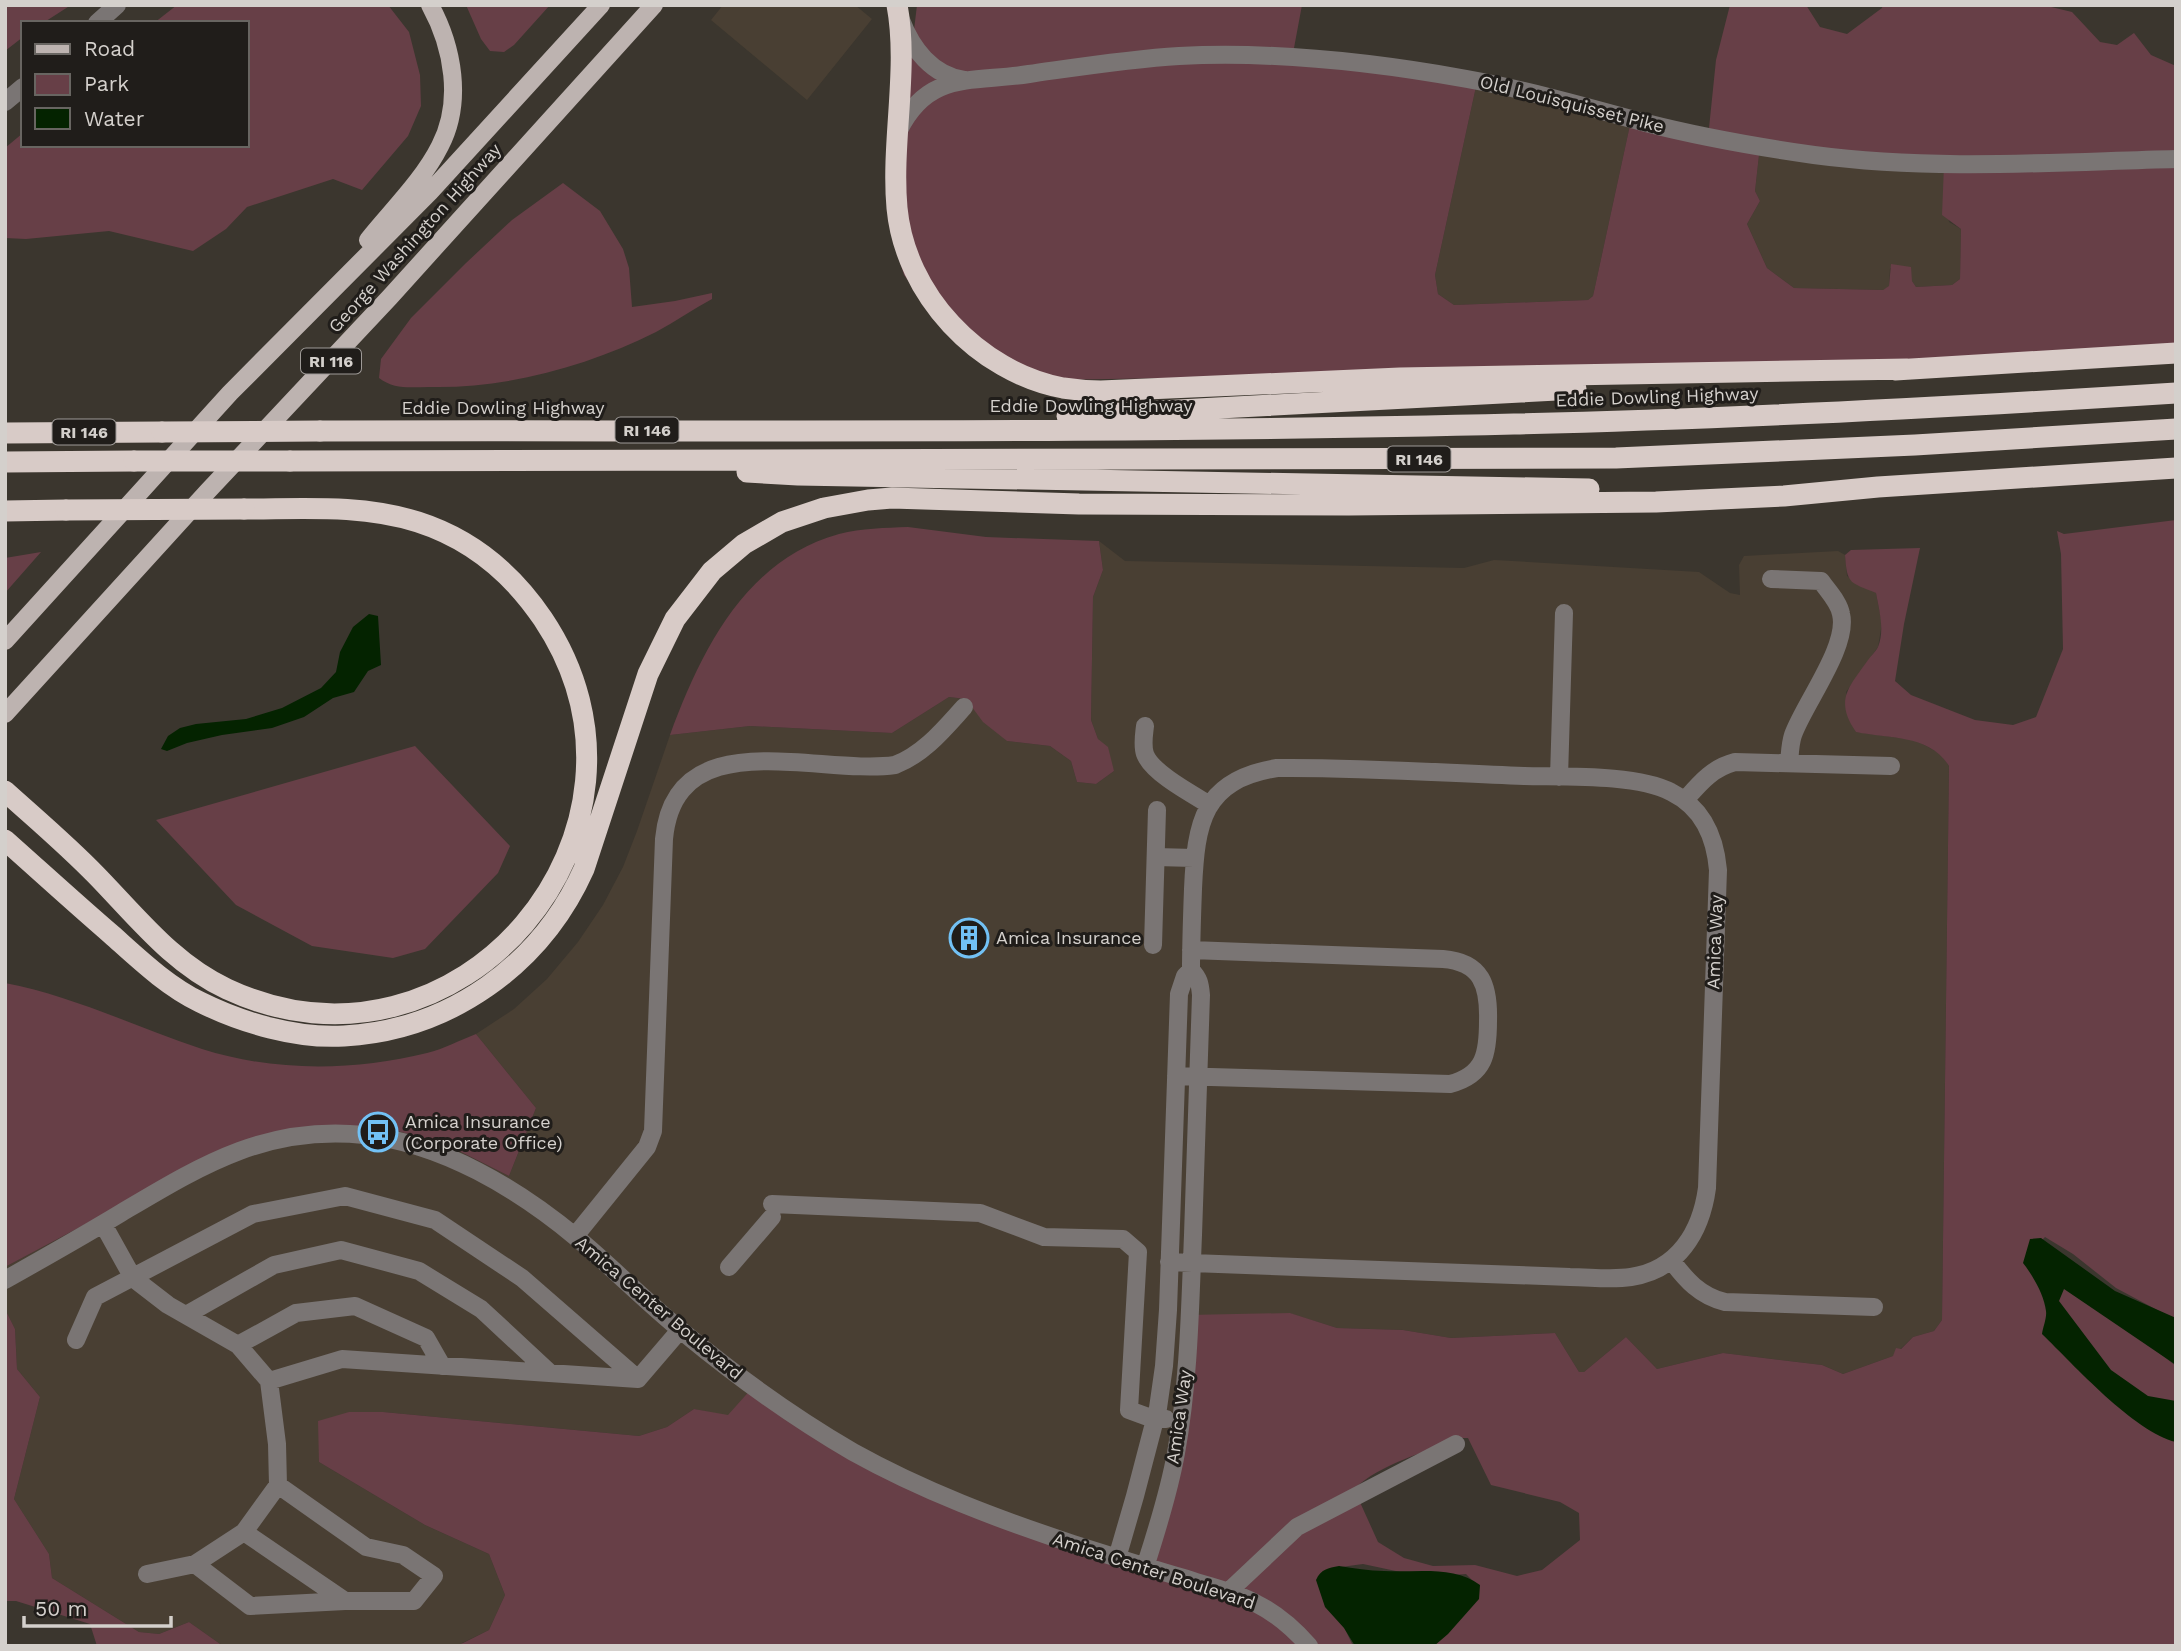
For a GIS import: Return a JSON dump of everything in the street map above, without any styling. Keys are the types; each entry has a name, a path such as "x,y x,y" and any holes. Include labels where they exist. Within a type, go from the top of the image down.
{"highway":[{"path":"898,8 901,44 896,187 900,227 913,266 935,304 963,336 992,359 1027,377 1063,388 1101,391 1387,379 1907,369"},
{"path":"975,430 1069,416 1377,401 2176,353"},
{"name":"Eddie Dowling Highway","path":"5,433 975,430 1576,423 1852,412 2176,393"},
{"name":"RI 146","path":"5,462 1616,458 2176,429"},
{"path":"662,459 753,472 812,475 1603,489 1878,487"},
{"path":"5,840 160,977 200,1002 240,1018 302,1034 344,1036 386,1030 443,1011 482,991 517,964 548,931 573,893 584,869 648,674 675,619 699,586 727,557 762,533 802,514 845,503 892,498 1093,504 1453,504 1733,499 2176,468"},
{"path":"5,511 358,510 379,512 419,523 458,539 485,555 509,577 534,606 559,645 582,714 586,768 580,817 555,882 532,917 503,947 472,972 437,991 381,1009 344,1014 286,1009 229,990 209,980 175,956 84,863 5,791"},
{"path":"5,848 34,865"}],"main road":[{"path":"305,318 422,174 441,144 450,116 452,81 446,41 430,5"},
{"name":"George Washington Highway","path":"5,641 183,443 446,175 601,5"},
{"name":"George Washington Highway","path":"5,714 207,492 381,308 654,5"}],"street":[{"path":"99,21 117,5"},
{"path":"898,8 908,36 922,56 940,72 968,80"},
{"name":"Old Louisquisset Pike","path":"968,80 1167,57 1216,55 1295,58 1467,79 1539,94 1678,130 1816,155 1963,165 2176,159"},
{"path":"897,133 908,113 930,92 949,83 968,80"},
{"path":"5,102 21,89"},
{"path":"1771,579 1821,581 1839,607 1842,617 1842,630 1834,652 1793,734 1789,763"},
{"path":"1559,777 1564,613"},
{"path":"575,1236 647,1147 653,1131 664,839 668,817 677,797 689,783 705,772 733,763 895,765 925,747 964,707"},
{"path":"1145,726 1144,748 1149,760 1170,779 1210,805"},
{"path":"1685,800 1709,774 1726,764 1744,761 1891,766"},
{"name":"Amica Way","path":"1117,1558 1160,1398 1164,1366 1179,994 1185,976 1191,970 1195,858 1199,828 1210,805 1224,788 1235,780 1262,770 1278,768 1618,780 1662,788 1685,800 1701,816 1709,828 1717,856 1718,884 1707,1188 1703,1211 1695,1232 1681,1252 1645,1274 1620,1278 1170,1262"},
{"path":"1153,945 1157,810"},
{"path":"1156,857 1195,858"},
{"path":"1176,1076 1450,1084 1469,1077 1483,1061 1488,1041 1489,1007 1486,987 1469,966 1452,960 1191,950"},
{"name":"Amica Way","path":"1145,1567 1172,1470 1189,1340 1201,995 1197,976 1191,970"},
{"name":"Amica Center Boulevard","path":"5,1280 198,1168 239,1150 299,1135 342,1133 387,1138 447,1158 518,1195 575,1236 680,1330 774,1402 879,1466 986,1514 1228,1592 1260,1605 1277,1615 1309,1646"},
{"path":"76,1340 95,1297 253,1214 345,1196 435,1220 522,1278 638,1379"},
{"path":"729,1267 772,1210 980,1213 1044,1237 1123,1239 1138,1252 1129,1410 1155,1418 1180,1421"},
{"path":"103,1224 133,1278 168,1305 238,1345 269,1381 277,1444 278,1485 244,1532 195,1564 147,1574"},
{"path":"186,1315 274,1265 341,1250 419,1271 481,1309 550,1373"},
{"path":"1671,1260 1693,1287 1714,1300 1874,1307"},
{"path":"238,1345 296,1313 355,1306 426,1338 442,1366"},
{"path":"638,1379 680,1330"},
{"path":"269,1381 342,1359 638,1379"},
{"path":"1228,1592 1297,1527 1456,1444"},
{"path":"195,1564 250,1606 345,1601 414,1601 434,1576 403,1555 366,1547 278,1485"},
{"path":"244,1532 345,1601"}],"shaded area":[{"path":"723,5 855,5 872,19 807,100 711,20"},
{"path":"1477,82 1630,125 1593,296 1588,300 1454,305 1438,294 1435,275"},
{"path":"1760,146 1943,161 1949,222 1961,229 1960,279 1952,285 1916,287 1912,281 1890,268 1889,287 1883,290 1794,288 1767,268 1747,224 1760,201 1755,191"},
{"path":"1099,541 1125,561 1464,568 1494,560 1699,572 1730,593 1740,595 1739,565 1744,556 1838,551 1845,555 1847,576 1876,593 1882,623 1878,647 1846,692 1856,732 1915,740 1941,754 1949,766 1942,1320 1934,1331 1913,1337 1893,1356 1843,1374 1822,1365 1723,1353 1657,1369 1626,1337 1584,1372 1579,1372 1555,1333 1451,1338 1403,1330 1337,1328 1289,1313 1174,1447 1140,1560 728,1416 694,1409 667,1427 639,1436 383,1412 349,1412 319,1462 425,1525 489,1554 505,1595 489,1630 462,1643 466,1646 223,1646 189,1622 159,1634 139,1632 52,1578 49,1554 14,1499 40,1397 17,1369 15,1329 5,1309 5,1267 189,1169 349,1128 397,1131 443,1143 509,1176 536,1108 476,1034 514,1009 547,979 578,942 603,905 623,867 670,735 750,726 892,733 949,697 966,699 1007,741 1050,746 1071,761 1077,782 1096,784 1114,771 1091,720 1093,597 1103,570"}],"green space":[{"path":"6,5 71,5 46,21 21,21 21,39 5,51"},
{"path":"177,5 388,5 409,32 420,75 421,106 408,136 362,190 333,179 247,207 226,229 193,251 109,231 26,239 5,238 5,148 21,135 21,147 248,147 248,21 157,21"},
{"path":"466,5 550,5 514,45 504,52 490,51 481,39"},
{"path":"917,5 1302,5 1294,48 1296,53 1477,82 1435,275 1438,294 1454,305 1588,300 1593,296 1630,125 1704,130 1709,128 1716,60 1730,5 1806,5 1820,27 1847,34 1883,5 2043,5 2072,12 2100,42 2117,45 2134,33 2151,55 2176,66 2176,349 1708,369 1050,380 944,330 904,275 890,230","holes":["1760,146 1944,165 1942,215 1961,229 1960,279 1952,285 1916,287 1912,281 1911,267 1891,264 1889,286 1883,290 1794,288 1767,268 1747,224 1760,201 1755,191"]},
{"path":"563,183 600,211 623,249 629,268 632,307 712,293 712,299 630,344 546,373 458,387 403,387 379,378 381,359 411,318 512,220"},
{"path":"2176,520 2176,1320 2116,1288 2073,1254 2045,1237 2036,1246 2063,1278 2176,1366 2176,1646 1427,1646 1479,1587 1466,1574 1424,1577 1363,1564 1341,1567 1324,1585 1353,1646 466,1646 461,1644 489,1630 505,1595 489,1554 425,1525 319,1462 318,1421 349,1412 383,1412 639,1436 667,1427 694,1409 728,1415 753,1387 858,1451 1013,1522 1140,1560 1174,1447 1187,1315 1290,1313 1337,1328 1403,1330 1451,1338 1555,1333 1579,1372 1584,1372 1626,1337 1657,1369 1723,1353 1822,1365 1843,1374 1893,1356 1896,1348 1901,1349 1913,1337 1934,1331 1942,1320 1949,766 1931,748 1895,737 1856,732 1849,721 1845,702 1847,694 1855,678 1878,647 1881,627 1876,593 1852,581 1847,572 1845,555 1851,550 1920,548 1895,681 1911,695 1975,720 2013,725 2036,717 2063,649 2061,554 2057,531 2064,534","holes":["1468,1438 1491,1485 1560,1502 1579,1513 1580,1540 1542,1570 1517,1576 1475,1565 1433,1566 1404,1558 1378,1542 1354,1489 1391,1465"]},
{"path":"908,527 986,537 1099,541 1103,570 1093,597 1091,720 1098,739 1108,747 1114,771 1096,784 1077,782 1071,761 1050,746 1007,741 983,722 966,699 949,697 892,733 750,726 670,735 712,641 752,587 777,565 806,547 839,534 865,529"},
{"path":"41,552 5,593 5,558"},
{"path":"415,746 510,846 498,873 425,949 393,958 312,946 236,905 156,820"},
{"path":"5,983 80,1004 202,1049 257,1062 314,1066 371,1063 433,1051 476,1034 536,1108 509,1176 443,1143 397,1131 349,1128 189,1169 5,1267"},
{"path":"5,1309 15,1329 17,1369 40,1397 14,1499 49,1554 52,1578 139,1632 159,1634 189,1622 223,1646 97,1646 90,1624 16,1601 5,1601"}],"water":[{"path":"369,614 378,616 381,665 368,671 354,692 333,698 304,717 272,728 222,735 167,751 161,749 168,736 180,728 246,719 282,708 321,688 336,672 340,652 353,627"},
{"path":"2041,1238 2115,1291 2176,1318 2176,1365 2064,1289 2059,1301 2111,1370 2148,1396 2176,1401 2176,1442 2159,1436 2124,1412 2042,1334 2046,1317 2045,1305 2038,1286 2023,1263 2030,1239"},
{"path":"1339,1566 1446,1572 1480,1585 1479,1599 1434,1646 1355,1646 1344,1628 1325,1607 1316,1580 1320,1573"}],"place":[{"name":"Amica Insurance","path":"969,938"},
{"name":"Amica Insurance (Corporate Office)","path":"378,1132"}]}
